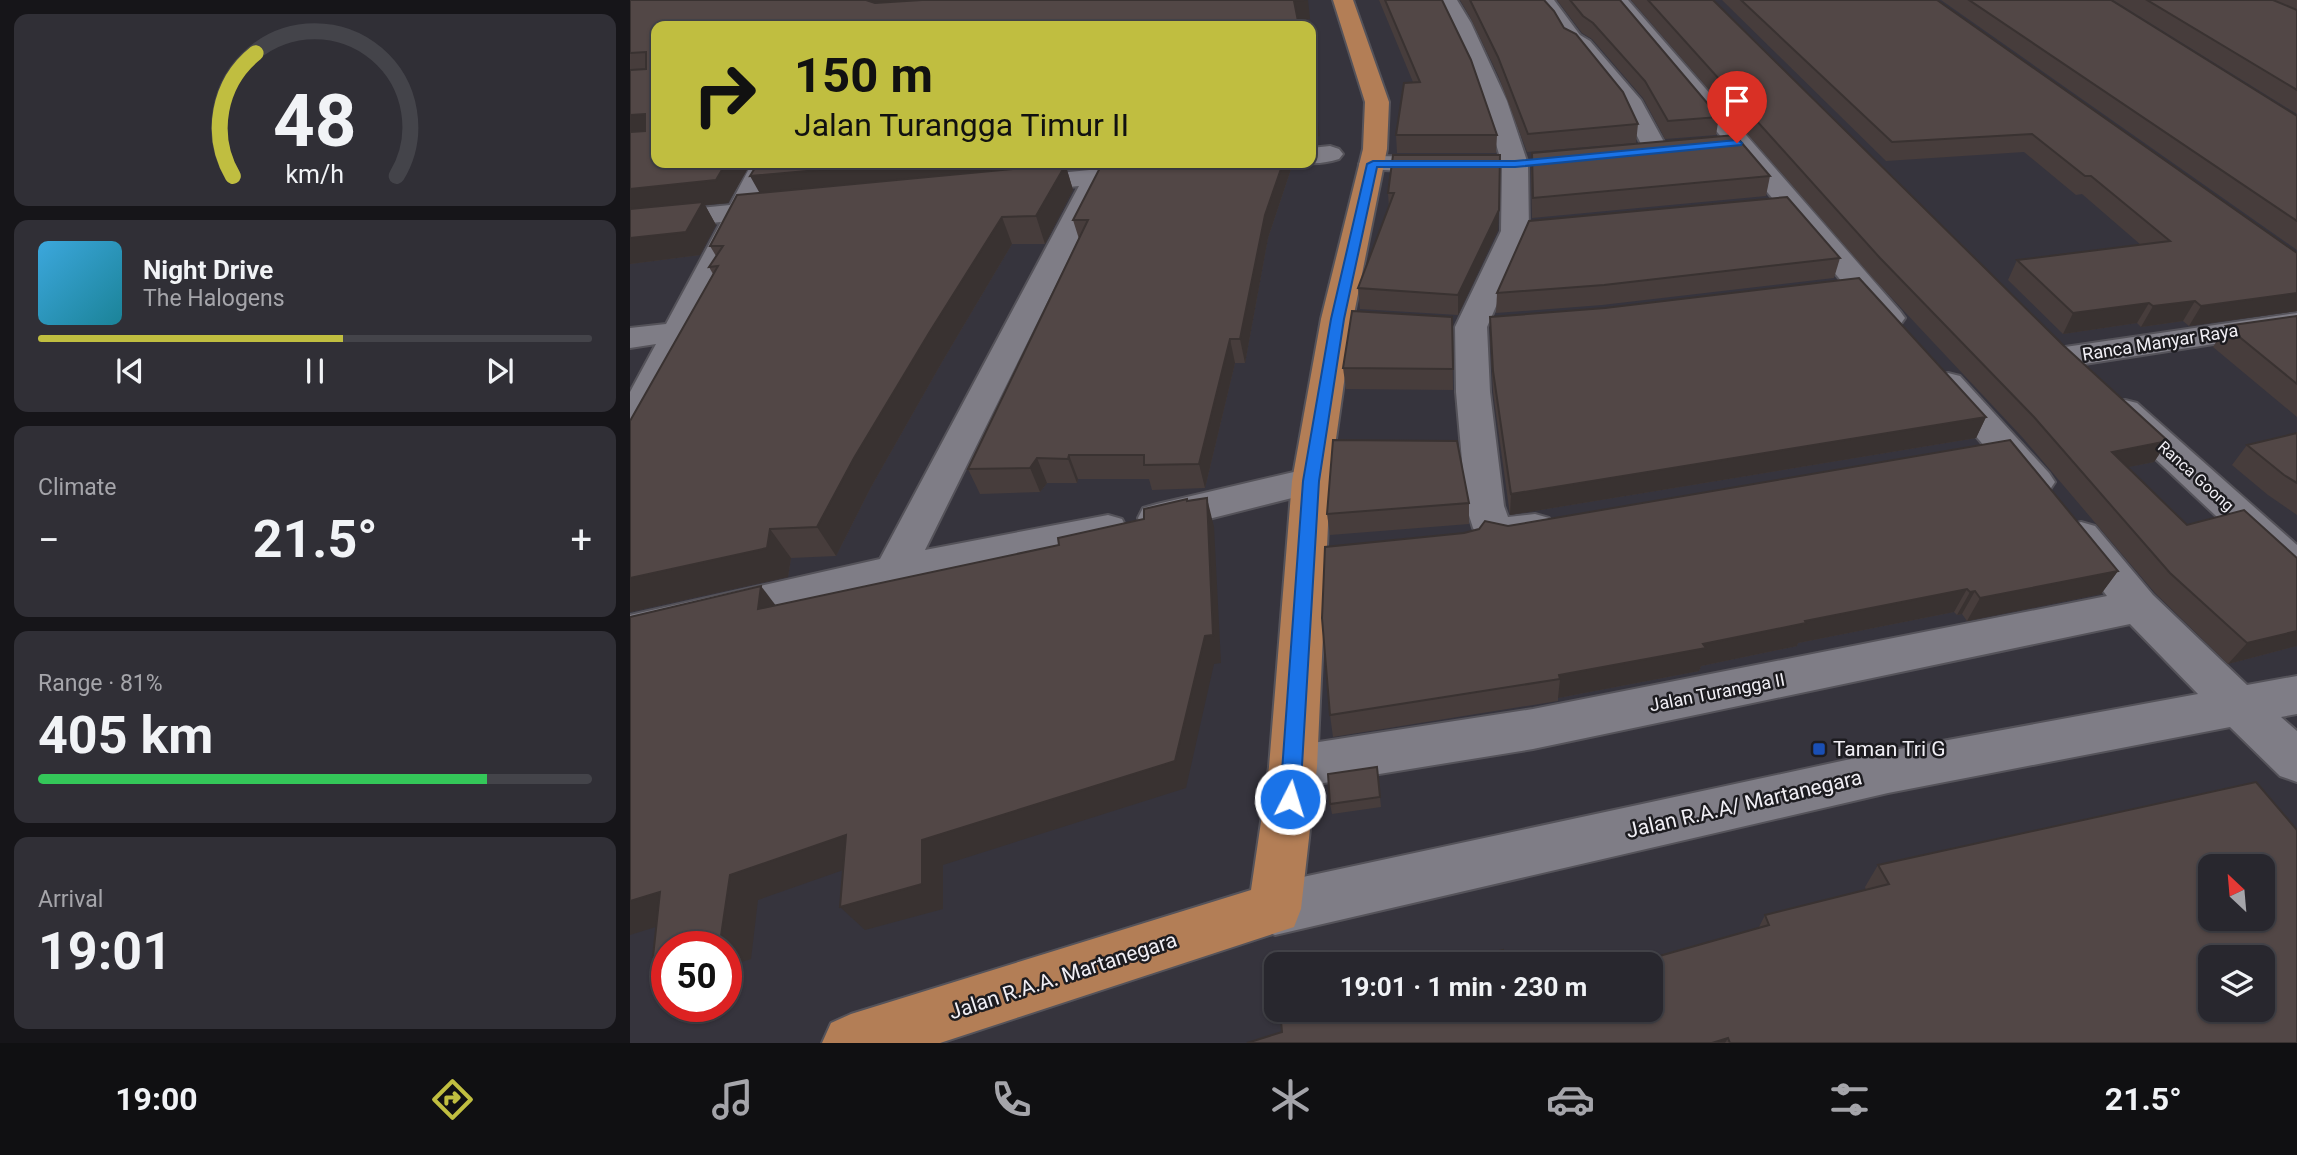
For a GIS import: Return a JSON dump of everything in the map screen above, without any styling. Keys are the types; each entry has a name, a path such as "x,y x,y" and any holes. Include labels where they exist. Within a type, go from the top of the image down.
{"main road":[{"path":"1275,909 1321,554 1311,481 1354,320 1373,164 1377,102 1343,0"},
{"name":"Jalan R.A.A. Martanegara","path":"851,1043 1275,909"}],"street":[{"path":"1447,0 1461,23 1494,100 1515,231 1467,325 1485,506 1496,533 1574,522"},
{"path":"1543,0 1564,24 1572,39 1583,44 1612,83 1633,105 1656,150"},
{"path":"1617,0 1724,144 1776,206 1846,287 1906,336"},
{"path":"1631,153 1683,148"},
{"path":"1506,164 1541,162"},
{"path":"1373,164 1470,165"},
{"path":"630,425 762,168"},
{"path":"987,187 1184,168"},
{"path":"894,571 1097,176"},
{"path":"630,223 809,205"},
{"path":"1515,231 1542,228"},
{"name":"Ranca Manyar Raya","path":"2056,347 2297,322"},
{"path":"630,338 678,331"},
{"name":"Ranca Goong","path":"2056,347 2297,568"},
{"path":"1934,367 2008,448 2138,606 2297,761"},
{"path":"1969,454 2008,448"},
{"path":"630,632 894,571 1125,526 1311,481"},
{"name":"Jalan Turangga II","path":"1293,767 1533,729 2138,606"},
{"name":"Jalan R.A.A/ Martanegara","path":"1275,909 1888,772 2297,695"}],"building":[{"path":"630,0 866,0 875,3 922,0 1304,0 1294,1 1298,21 651,21 651,168 723,168 716,180 630,189 630,132 645,131 645,114 630,115 630,70 646,69 646,52 630,53"},
{"path":"1385,0 1442,0 1471,60 1497,135 1396,135 1404,83 1420,82"},
{"path":"1470,0 1544,0 1564,28 1576,34 1623,92 1638,124 1528,134 1498,57"},
{"path":"1570,0 1620,0 1719,117 1668,121 1645,81"},
{"path":"1648,0 1713,0 2063,345 2168,441 2112,452 2187,525 2244,510 2297,558 2297,631 2247,643 2170,573 2034,417 1880,258"},
{"path":"1741,0 1937,0 2297,253 2297,293 2201,306 2195,301 2153,306 2149,303 2073,313 2017,260 2170,241 2091,176 2085,176 2032,134 1892,142"},
{"path":"1969,0 2111,0 2297,116 2297,221"},
{"path":"2147,0 2273,0 2297,10 2297,90"},
{"path":"1735,135 1770,176 1533,198 1532,153"},
{"path":"1393,155 1500,155 1499,210 1458,295 1358,288 1394,193 1388,193"},
{"path":"755,168 840,168 750,176"},
{"path":"1024,168 1064,168 1036,216 1002,217 854,458 817,527 770,529 767,548 630,578 630,421 718,266 709,267 723,246 710,246 737,195"},
{"path":"1100,168 1281,168 1265,215 1240,339 1230,339 1199,464 1144,465 1144,455 1069,455 1068,459 1037,458 1030,468 968,469 1088,220 1073,220"},
{"path":"1787,197 1840,258 1604,285 1497,293 1529,221"},
{"path":"703,202 686,232 630,238 630,209"},
{"path":"1859,278 1986,417 1511,494 1493,371 1490,317 1605,308"},
{"path":"1352,311 1452,317 1453,369 1343,368"},
{"path":"2297,316 2297,384 2226,326"},
{"path":"2297,433 2297,483 2247,445"},
{"path":"1333,440 1457,441 1469,503 1327,514"},
{"path":"2010,440 2118,571 1980,598 1975,591 1970,592 1967,589 1703,644 1706,648 1559,675 1560,679 1330,715 1322,618 1325,547 1464,533 1479,529 1485,521 1508,526"},
{"path":"1207,498 1213,635 1205,636 1175,761 922,840 922,884 840,907 846,835 730,875 722,931 656,931 660,892 630,901 630,617 761,586 758,609 1059,545 1058,538 1144,519 1144,509"},
{"path":"1377,767 1380,797 1330,804 1328,774"},
{"path":"2256,782 2297,830 2297,1043 1730,1043 1728,1038 1712,1043 1247,1043 1282,1032 1281,1022 1663,1022 1663,955 1769,925 1765,915 1889,884 1878,865"}],"place":[{"name":"Taman Tri G","path":"1819,749"}],"route":[{"path":"1290,799 1311,481 1337,319 1373,164 1515,164 1737,143"}]}
